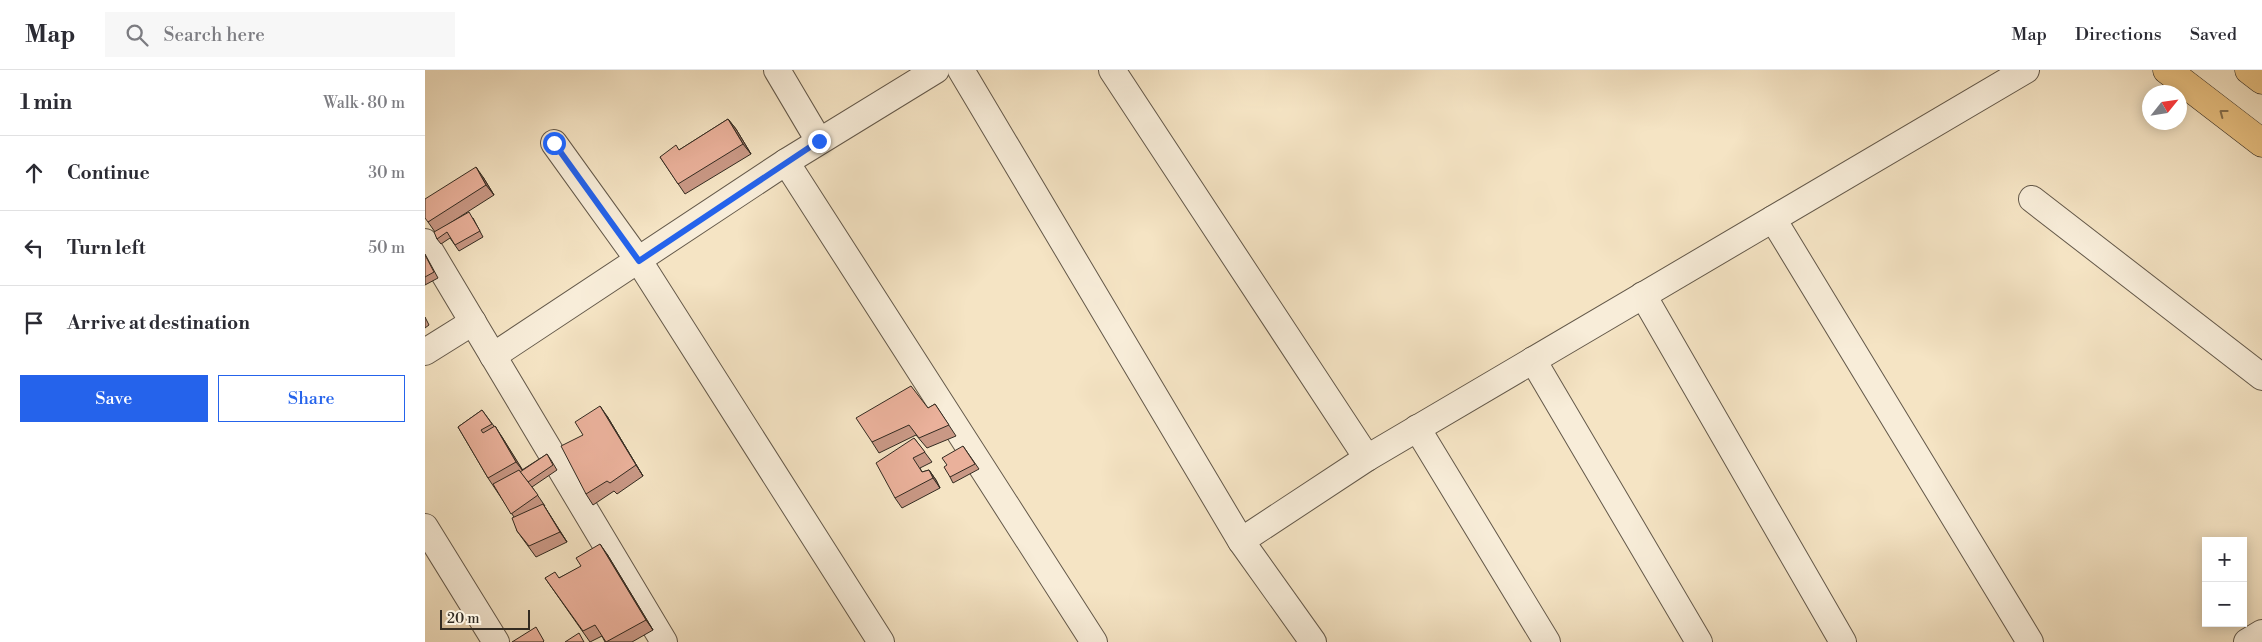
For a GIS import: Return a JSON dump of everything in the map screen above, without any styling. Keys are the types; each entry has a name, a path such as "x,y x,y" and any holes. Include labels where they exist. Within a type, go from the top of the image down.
{"main road":[{"path":"2167,70 2262,143"},
{"path":"2249,70 2262,80"}],"street":[{"path":"777,70 819,141"},
{"path":"493,356 819,141 935,70"},
{"path":"961,70 1241,541 1313,642"},
{"path":"1113,70 1367,458"},
{"path":"1241,541 1367,458 2026,70"},
{"path":"554,143 639,261 881,642"},
{"path":"787,162 1094,642"},
{"path":"2031,199 2262,377"},
{"path":"1773,219 2030,642"},
{"path":"425,242 664,642"},
{"path":"1643,296 1843,642"},
{"path":"425,352 473,322"},
{"path":"1533,360 1699,642"},
{"path":"1417,428 1547,642"},
{"path":"425,527 496,642"},
{"path":"2247,642 2262,633"}],"building":[{"path":"728,119 743,144 678,184 660,157 676,145 679,150"},
{"path":"476,167 486,185 428,222 425,218 425,199"},
{"path":"469,212 480,231 455,245 447,232 437,239 434,232"},
{"path":"425,255 434,272 425,277"},
{"path":"911,386 928,408 935,404 949,425 919,438 909,425 872,442 856,418"},
{"path":"600,406 636,465 610,483 607,481 586,494 561,446 583,435 575,422"},
{"path":"482,410 492,424 481,430 483,433 495,426 516,462 488,478 458,427"},
{"path":"914,438 925,452 913,458 922,472 929,470 933,478 895,498 876,463"},
{"path":"963,446 975,464 950,477 944,467 947,465 942,458"},
{"path":"547,454 553,465 528,482 520,472"},
{"path":"519,470 538,495 511,514 493,484"},
{"path":"543,504 560,532 529,546 517,531 512,518"},
{"path":"600,544 646,620 606,642 595,625 583,631 545,578 555,572 559,578 581,566 576,558"},
{"path":"536,627 543,642 512,642"},
{"path":"579,633 584,642 565,642"}],"route":[{"path":"554,143 639,261 819,141"}]}
